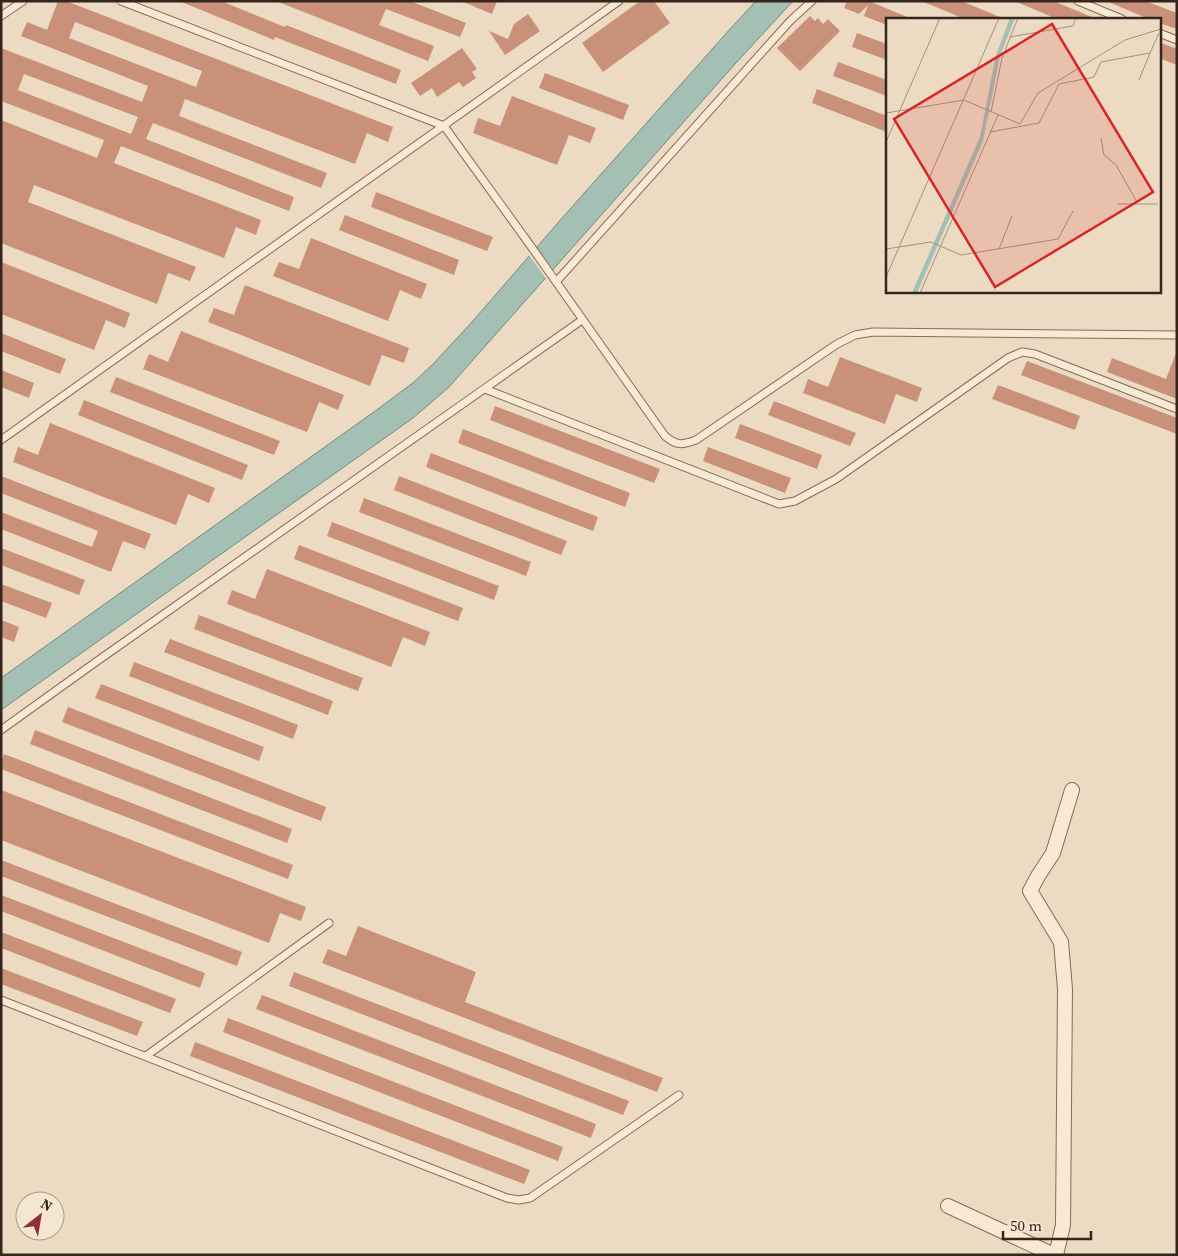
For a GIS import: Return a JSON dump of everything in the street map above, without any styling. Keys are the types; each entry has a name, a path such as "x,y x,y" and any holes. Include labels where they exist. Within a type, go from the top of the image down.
{"street":[{"path":"948,1206 1055,1255 1063,1225 1065,989 1061,942 1030,891 1053,853 1072,790"}],"lane":[{"path":"1,16 22,1"},
{"path":"121,1 444,126 665,436 674,443 684,444 696,440 837,344 855,334 873,332 1177,335"},
{"path":"1,440 619,1"},
{"path":"556,282 784,28 812,1"},
{"path":"1078,1 1120,18"},
{"path":"1160,33 1177,40"},
{"path":"1,730 582,320"},
{"path":"485,389 779,504 795,501 836,479 1008,358 1022,352 1035,354 1177,409"},
{"path":"146,1056 329,922"},
{"path":"1,1000 507,1198 519,1200 530,1198 679,1095"}],"shaded area":[{"path":"756,1 793,1 449,387 413,418 1,710 1,678 414,382 472,322"}],"pier":[{"path":"535,245 554,271 547,280 528,254"}],"building":[{"path":"58,1 66,1 393,127 388,142 367,133 355,164 185,99 179,116 327,173 321,188 153,123 146,139 294,197 289,211 121,146 114,163 261,220 256,235 236,227 224,258 34,185 28,202 196,267 190,281 168,273 157,304 1,243 1,120 97,158 104,140 1,101 1,48 142,102 148,86 21,36 27,22 47,30","holes":["75,22 202,71 196,87 69,38","24,74 138,117 131,134 18,90"]},
{"path":"179,1 221,1 401,70 396,84 275,37 274,40"},
{"path":"276,1 410,1 466,23 460,37 386,9 379,25 434,46 428,61"},
{"path":"461,1 497,1 492,14"},
{"path":"640,1 654,1 670,23 603,72 582,43"},
{"path":"847,1 872,1 910,18 886,18 886,25 864,16 868,5 859,14 844,8"},
{"path":"921,1 961,1 1003,18 963,18"},
{"path":"1014,1 1053,1 1095,18 1055,18"},
{"path":"1106,1 1145,1 1177,13 1177,29 1160,23 1160,18 1147,18"},
{"path":"528,14 540,31 505,55 489,31 508,39 514,24"},
{"path":"810,16 815,21 818,18 823,24 828,19 840,31 800,71 777,48"},
{"path":"857,33 886,44 886,60 852,47"},
{"path":"1160,42 1177,49 1177,65 1160,58"},
{"path":"462,48 477,69 472,72 476,78 463,87 459,82 437,97 432,88 420,96 411,83"},
{"path":"838,62 886,80 886,96 833,76"},
{"path":"545,73 629,105 623,120 539,88"},
{"path":"817,89 886,116 886,132 812,103"},
{"path":"512,96 596,128 590,143 569,135 557,165 473,133 478,118 500,126"},
{"path":"376,192 493,237 487,251 371,207"},
{"path":"345,215 459,260 454,275 339,230"},
{"path":"311,238 427,284 421,299 400,290 388,321 273,276 279,262 299,269"},
{"path":"1,262 130,313 125,328 106,320 94,350 1,314"},
{"path":"245,285 409,348 404,363 382,355 370,386 208,322 214,308 234,315"},
{"path":"181,331 344,395 338,410 319,402 307,432 143,369 149,354 168,362"},
{"path":"1,333 66,359 60,374 1,351"},
{"path":"1176,353 1177,399 1107,372 1112,358 1166,379"},
{"path":"840,357 922,388 917,402 896,394 885,424 803,393 808,379 828,387"},
{"path":"1027,361 1177,418 1177,434 1021,375"},
{"path":"1,370 34,383 29,398 1,387"},
{"path":"116,377 280,441 274,455 110,392"},
{"path":"998,385 1080,416 1075,430 992,399"},
{"path":"84,400 248,465 242,480 78,415"},
{"path":"774,401 856,433 850,446 768,415"},
{"path":"495,406 660,469 654,483 490,420"},
{"path":"50,423 215,488 209,503 188,494 176,525 13,462 18,447 38,455"},
{"path":"740,424 822,455 817,469 735,438"},
{"path":"463,429 630,493 625,507 458,443"},
{"path":"708,447 791,478 785,493 703,461"},
{"path":"431,453 598,517 593,531 426,467"},
{"path":"1,476 151,534 145,549 123,541 111,572 1,529 1,512 92,547 98,531 1,493"},
{"path":"399,476 567,541 561,555 394,490"},
{"path":"364,498 531,562 526,576 359,512"},
{"path":"332,522 499,586 494,600 327,536"},
{"path":"299,545 463,608 458,621 294,559"},
{"path":"1,548 85,580 79,595 1,565"},
{"path":"267,569 430,632 425,646 403,637 391,667 227,604 232,590 255,599"},
{"path":"1,584 52,603 46,618 1,601"},
{"path":"199,615 363,678 358,691 194,629"},
{"path":"1,620 19,627 14,642 1,637"},
{"path":"170,639 333,701 328,715 164,652"},
{"path":"134,662 298,725 293,739 129,676"},
{"path":"101,684 264,747 259,761 95,698"},
{"path":"68,707 326,807 321,821 62,722"},
{"path":"35,730 292,829 287,843 30,744"},
{"path":"4,754 293,865 288,879 1,769"},
{"path":"1,790 306,907 301,921 280,913 269,943 1,840"},
{"path":"1,860 242,952 237,966 1,876"},
{"path":"1,895 205,973 200,988 1,911"},
{"path":"358,926 476,972 465,1002 663,1078 657,1092 322,963 328,949 346,956"},
{"path":"1,932 176,999 170,1013 1,948"},
{"path":"1,968 143,1022 137,1036 1,984"},
{"path":"294,972 629,1101 623,1115 289,986"},
{"path":"262,995 596,1124 591,1138 256,1009"},
{"path":"228,1018 563,1147 558,1161 223,1032"},
{"path":"195,1042 530,1170 524,1184 190,1056"}]}
